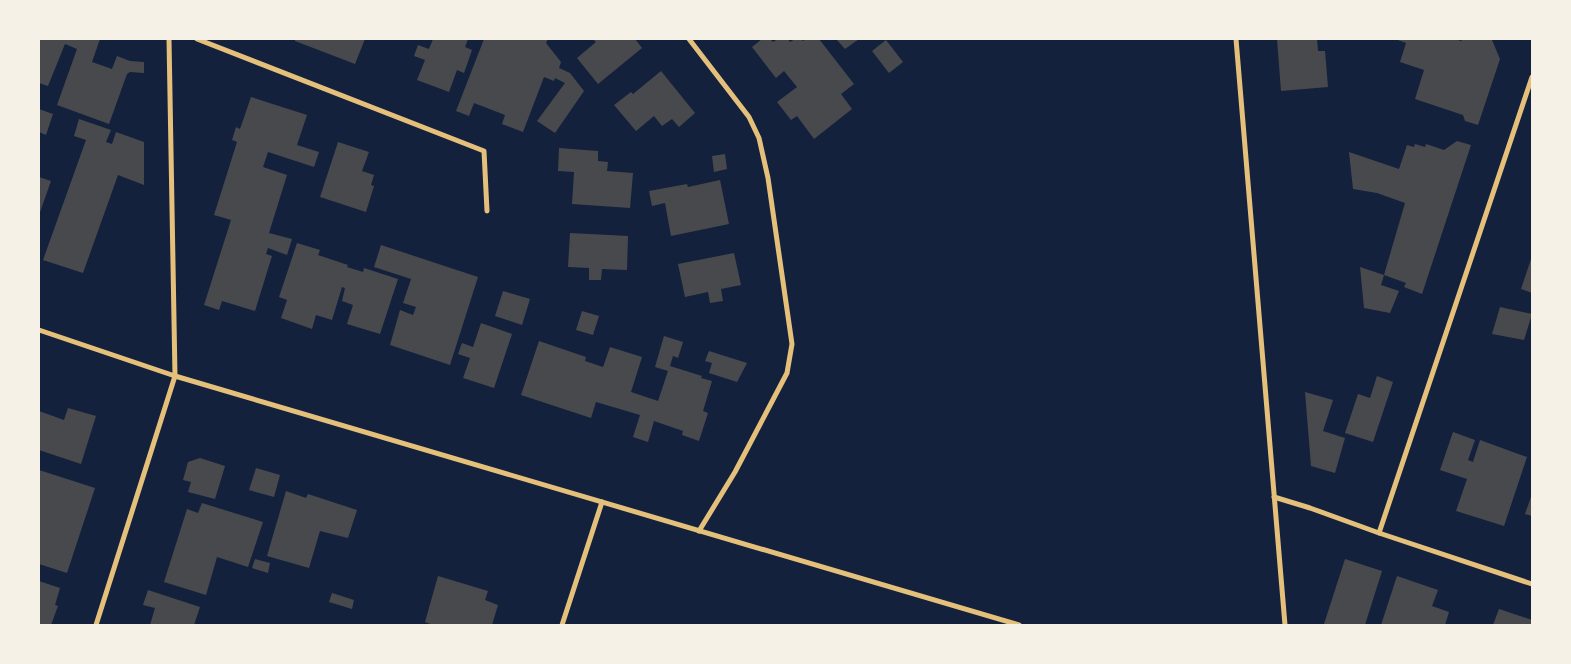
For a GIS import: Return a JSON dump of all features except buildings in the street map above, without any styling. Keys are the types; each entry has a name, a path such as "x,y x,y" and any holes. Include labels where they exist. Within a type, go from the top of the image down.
{"street":[{"path":"96,625 175,376 169,39"},
{"path":"196,39 484,151 487,211"},
{"path":"689,39 749,117 758,138 768,178 792,344 787,372 735,472 699,531"},
{"path":"1236,39 1285,625"},
{"path":"1379,533 1532,77"},
{"path":"39,330 175,376 1018,625"},
{"path":"1274,497 1532,584"},
{"path":"562,625 602,502"}]}
